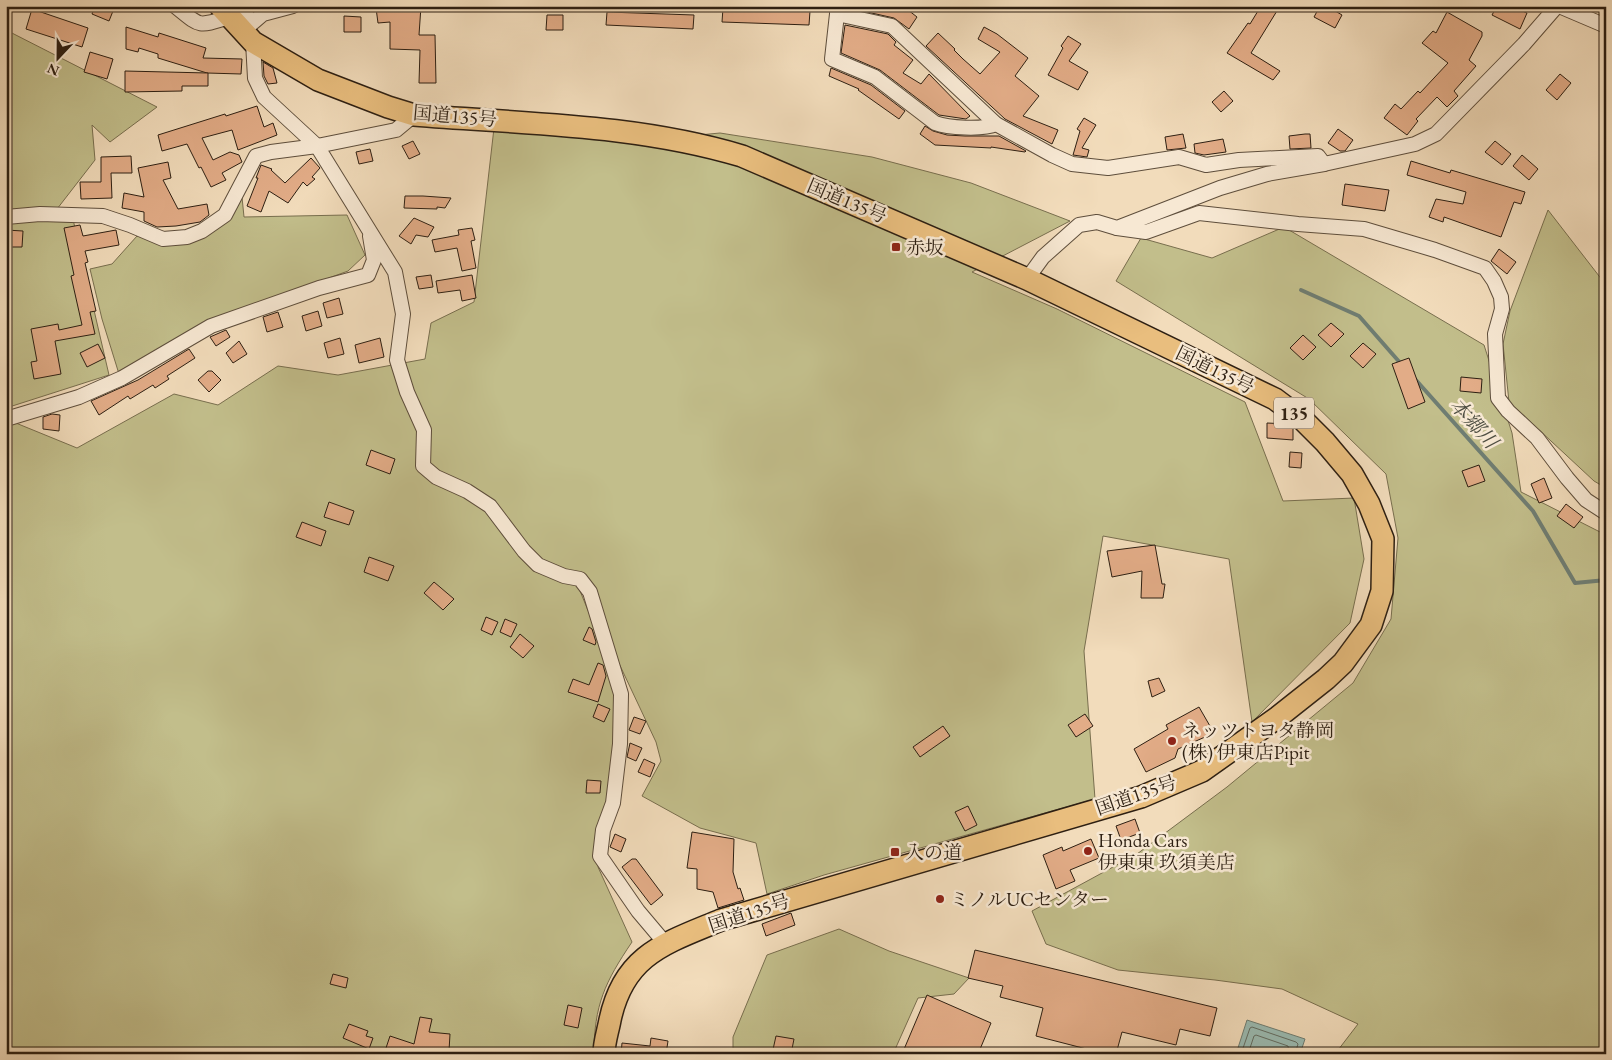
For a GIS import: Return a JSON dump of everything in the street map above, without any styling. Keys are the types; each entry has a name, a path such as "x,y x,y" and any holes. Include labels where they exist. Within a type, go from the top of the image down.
{"highway":[{"name":"国道135号","path":"238,21 318,80 388,107 414,115 597,128 662,137 708,146 742,156 1027,280 1275,399 1303,420 1326,442 1356,482 1369,504 1383,539 1382,592 1371,625 1343,663 1278,717 1202,771 1141,797 721,920 665,943 640,961 627,976 614,1002 604,1054"}],"street":[{"path":"175,6 196,23 205,24 238,21 293,6"},
{"path":"1117,228 1220,188 1267,174 1324,164 1415,144 1436,134 1524,44 1558,6 1606,26"},
{"path":"996,124 988,128 943,126 935,123 875,77 832,59 837,10 892,26 996,124 1072,164 1108,168 1179,157 1206,165 1239,160 1318,156 1324,164"},
{"path":"238,21 254,78 264,97 317,146 395,272 403,314 397,360 407,392 424,430 423,466 436,477 466,491 490,506 524,551 538,565 564,576 580,579 590,592 621,694 620,744 613,803 603,830 600,856 638,911 665,943"},
{"path":"6,217 40,214 103,216 162,239 188,237 202,231 225,215 256,156 396,130 414,115"},
{"path":"1027,280 1043,257 1079,225 1097,222 1117,228 1146,232 1199,212 1298,224 1364,229 1435,250 1485,268 1494,281 1501,297 1502,309 1495,334 1498,398 1508,411 1537,438 1586,500 1606,513"},
{"path":"6,419 79,397 122,378 211,326 319,288 368,276 374,260 370,229"}],"shaded area":[{"path":"6,30 157,107 110,142 92,125 95,160 57,209 6,211"},
{"path":"494,128 625,142 720,133 872,157 971,183 1070,221 972,272 1057,309 1245,402 1283,501 1354,498 1364,559 1350,623 1252,722 1229,559 1103,536 1084,651 1095,799 824,875 767,894 756,843 700,828 642,796 661,761 656,742 599,621 590,592 578,586 596,630 614,688 618,765 612,818 598,867 632,942 615,969 603,995 596,1021 594,1054 6,1054 6,419 77,448 174,394 218,405 278,366 338,375 425,359 431,323 474,302"},
{"path":"242,197 244,217 347,215 365,255 348,271 266,301 119,374 102,319 90,269 112,264 137,236 169,239 225,215"},
{"path":"1548,210 1606,285 1606,488 1594,481 1509,402 1503,344 1510,311"},
{"path":"6,214 72,215 109,375 6,408"},
{"path":"1284,227 1484,345 1512,433 1521,492 1606,535 1606,1054 1335,1054 1358,1024 1282,989 1118,970 1046,944 1032,911 1137,854 1227,787 1353,683 1391,619 1398,538 1386,474 1309,399 1116,281 1141,238 1212,258"},
{"path":"839,929 889,951 969,978 954,994 918,998 893,1054 733,1054 733,1037 767,955"}],"water":[{"path":"1247,1020 1305,1039 1300,1054 1236,1054"}],"building":[{"path":"95,6 115,6 109,21 92,14"},
{"path":"387,6 421,6 419,35 435,35 436,83 419,83 420,50 390,49 390,22 378,23 376,8"},
{"path":"849,6 903,6 917,17 909,29 894,18 849,8"},
{"path":"1261,6 1280,6 1251,53 1280,71 1273,80 1227,53 1248,23 1250,24"},
{"path":"1320,6 1327,6 1342,15 1335,28 1314,17"},
{"path":"1497,6 1511,6 1527,13 1520,29 1492,15"},
{"path":"723,8 810,11 809,25 722,22"},
{"path":"32,9 88,28 82,47 26,29"},
{"path":"607,12 694,15 693,29 606,25"},
{"path":"1447,12 1482,32 1482,36 1469,60 1476,66 1454,91 1458,96 1447,107 1437,97 1416,119 1418,121 1407,135 1384,118 1395,104 1401,109 1418,91 1420,93 1448,63 1422,43 1433,31 1436,33"},
{"path":"547,15 563,15 563,30 546,30"},
{"path":"344,16 361,17 361,32 344,32"},
{"path":"845,25 888,34 896,42 894,45 913,60 903,73 921,84 929,74 970,116 966,119 939,115 880,70 841,53"},
{"path":"126,27 158,37 159,33 206,48 203,58 242,59 241,74 207,73 158,58 158,54 139,48 138,52 126,49"},
{"path":"984,27 997,34 1028,58 1015,76 1039,96 1023,116 1058,130 1052,144 1005,119 926,46 938,33 980,74 1000,52 978,39"},
{"path":"1068,36 1081,44 1069,61 1088,72 1078,90 1048,75 1063,48 1061,46"},
{"path":"90,52 113,59 107,79 84,72"},
{"path":"263,62 273,68 277,83 268,84 264,76"},
{"path":"831,68 871,85 905,111 899,119 859,89 829,76"},
{"path":"125,71 208,73 208,86 182,86 182,91 125,92"},
{"path":"1560,74 1571,83 1557,100 1546,90"},
{"path":"1224,91 1233,101 1221,112 1212,102"},
{"path":"257,106 264,127 273,123 277,135 238,150 232,130 202,138 213,160 230,152 239,155 242,162 222,173 226,180 211,187 187,144 162,151 158,135"},
{"path":"1084,118 1096,125 1082,148 1089,150 1087,157 1073,155 1080,131 1077,129"},
{"path":"925,126 933,131 947,135 999,136 1026,151 991,147 935,145 920,134"},
{"path":"1338,129 1353,140 1345,151 1340,151 1328,143"},
{"path":"1183,134 1186,148 1167,150 1165,137"},
{"path":"1310,134 1311,148 1290,149 1289,136"},
{"path":"1223,139 1226,152 1204,155 1195,153 1194,144"},
{"path":"413,141 420,154 409,159 402,146"},
{"path":"1495,141 1511,154 1502,165 1485,152"},
{"path":"370,149 373,161 359,164 356,152"},
{"path":"1522,155 1538,169 1529,180 1513,166"},
{"path":"131,156 132,173 111,173 112,198 81,199 80,182 101,182 101,157"},
{"path":"311,158 320,168 312,177 315,179 307,186 303,182 288,203 269,191 261,212 247,206 261,165 272,169 285,183"},
{"path":"1411,161 1450,173 1451,170 1525,192 1521,204 1514,202 1501,237 1444,217 1443,222 1429,217 1436,199 1463,204 1466,192 1407,175"},
{"path":"168,162 171,178 163,180 178,209 207,204 209,215 200,222 157,227 144,221 144,212 122,208 124,193 144,197 138,168"},
{"path":"1345,184 1389,190 1385,211 1342,205"},
{"path":"405,196 451,198 445,208 404,208"},
{"path":"414,218 434,227 428,237 416,235 411,244 399,236"},
{"path":"80,225 83,236 116,230 119,245 85,251 88,262 85,263 96,311 90,312 95,334 55,341 61,374 34,379 31,362 37,361 31,329 58,324 59,330 82,325 71,276 74,275 64,228"},
{"path":"472,228 475,240 471,241 476,268 462,271 457,248 435,252 432,240 459,235 458,230"},
{"path":"6,230 23,231 22,247 6,247"},
{"path":"1499,249 1516,262 1507,274 1491,261"},
{"path":"431,275 433,287 419,289 416,277"},
{"path":"472,275 476,298 462,301 460,290 438,293 436,281"},
{"path":"339,298 343,314 327,318 323,303"},
{"path":"318,311 322,326 306,331 302,316"},
{"path":"278,312 283,327 267,332 263,317"},
{"path":"1331,323 1344,334 1331,347 1318,335"},
{"path":"226,330 230,337 216,346 210,337"},
{"path":"1303,335 1316,347 1303,360 1290,348"},
{"path":"340,338 344,354 328,358 324,343"},
{"path":"380,338 384,357 359,363 355,345"},
{"path":"239,341 247,354 233,363 226,353"},
{"path":"1363,343 1376,354 1363,368 1350,356"},
{"path":"98,344 105,358 87,367 80,353"},
{"path":"189,349 195,358 167,376 169,379 155,388 153,385 130,399 128,396 99,415 91,401 138,380"},
{"path":"1409,358 1425,402 1408,409 1392,364"},
{"path":"208,371 212,371 221,380 209,392 198,380"},
{"path":"1461,377 1482,379 1481,393 1460,391"},
{"path":"52,414 60,415 59,431 43,429 43,417"},
{"path":"1267,423 1288,424 1293,428 1293,440 1267,438"},
{"path":"371,450 395,459 390,474 366,465"},
{"path":"1290,452 1302,453 1301,468 1289,467"},
{"path":"1479,465 1485,481 1468,487 1462,471"},
{"path":"1544,478 1552,498 1539,503 1531,484"},
{"path":"329,502 354,511 349,525 324,517"},
{"path":"1566,504 1583,517 1574,528 1557,516"},
{"path":"302,522 326,531 321,546 296,537"},
{"path":"1155,545 1162,584 1165,584 1163,598 1141,598 1142,571 1112,577 1107,551"},
{"path":"369,557 394,566 388,581 364,572"},
{"path":"434,582 454,599 443,610 424,593"},
{"path":"486,617 498,622 492,635 481,630"},
{"path":"505,619 517,624 511,637 500,632"},
{"path":"589,627 592,629 596,642 595,645 583,640"},
{"path":"520,634 534,646 523,658 510,647"},
{"path":"598,663 603,665 606,676 598,702 568,692 573,679 589,685"},
{"path":"1159,678 1165,691 1152,697 1148,681"},
{"path":"598,704 610,709 604,722 593,717"},
{"name":"ネッツトヨタ静岡 (株) 伊東店Pipit","path":"1199,707 1214,733 1178,749 1175,758 1146,772 1134,749 1168,729 1166,725"},
{"path":"1085,714 1093,726 1076,737 1068,725"},
{"path":"634,717 646,721 640,734 629,730"},
{"path":"943,726 950,736 920,757 913,747"},
{"path":"630,743 642,748 636,761 627,757"},
{"path":"644,759 655,764 650,777 638,772"},
{"path":"587,780 601,781 600,793 586,793"},
{"path":"968,806 977,825 965,831 955,812"},
{"path":"1135,819 1140,833 1121,840 1116,826"},
{"path":"692,832 734,839 733,872 738,889 740,888 744,900 718,908 713,892 697,889 697,869 687,868"},
{"path":"615,834 626,839 621,852 610,847"},
{"path":"1091,839 1099,858 1070,870 1075,881 1056,889 1043,855 1062,847 1063,851"},
{"path":"632,859 636,859 663,895 651,905 622,867"},
{"path":"791,913 795,925 766,936 762,924"},
{"path":"975,950 1217,1008 1210,1036 1180,1029 1176,1045 1122,1032 1116,1054 1106,1054 1036,1036 1043,1008 1000,997 1003,986 968,978"},
{"path":"333,974 348,978 346,988 330,984"},
{"path":"927,995 991,1023 978,1054 902,1054"},
{"path":"568,1005 582,1008 578,1028 564,1025"},
{"path":"420,1017 432,1019 429,1032 450,1034 449,1051 434,1051 437,1054 394,1054 385,1051 390,1036 414,1044"},
{"path":"349,1024 368,1031 366,1036 373,1038 369,1049 343,1038"},
{"path":"776,1036 794,1039 791,1054 772,1054"},
{"path":"651,1038 668,1041 666,1054 621,1054 622,1043 650,1046"}],"waterway":[{"name":"本郷川","path":"1301,290 1359,316 1402,365"},
{"name":"本郷川","path":"1415,379 1533,511 1575,583 1606,580"}],"place":[{"name":"赤坂","path":"896,247"},
{"name":"ネッツトヨタ静岡 (株) 伊東店Pipit","path":"1172,741"},
{"name":"Honda Cars 伊東東 玖須美店","path":"1088,851"},
{"name":"入の道","path":"895,852"},
{"name":"ミノルUCセンター","path":"940,899"}]}
